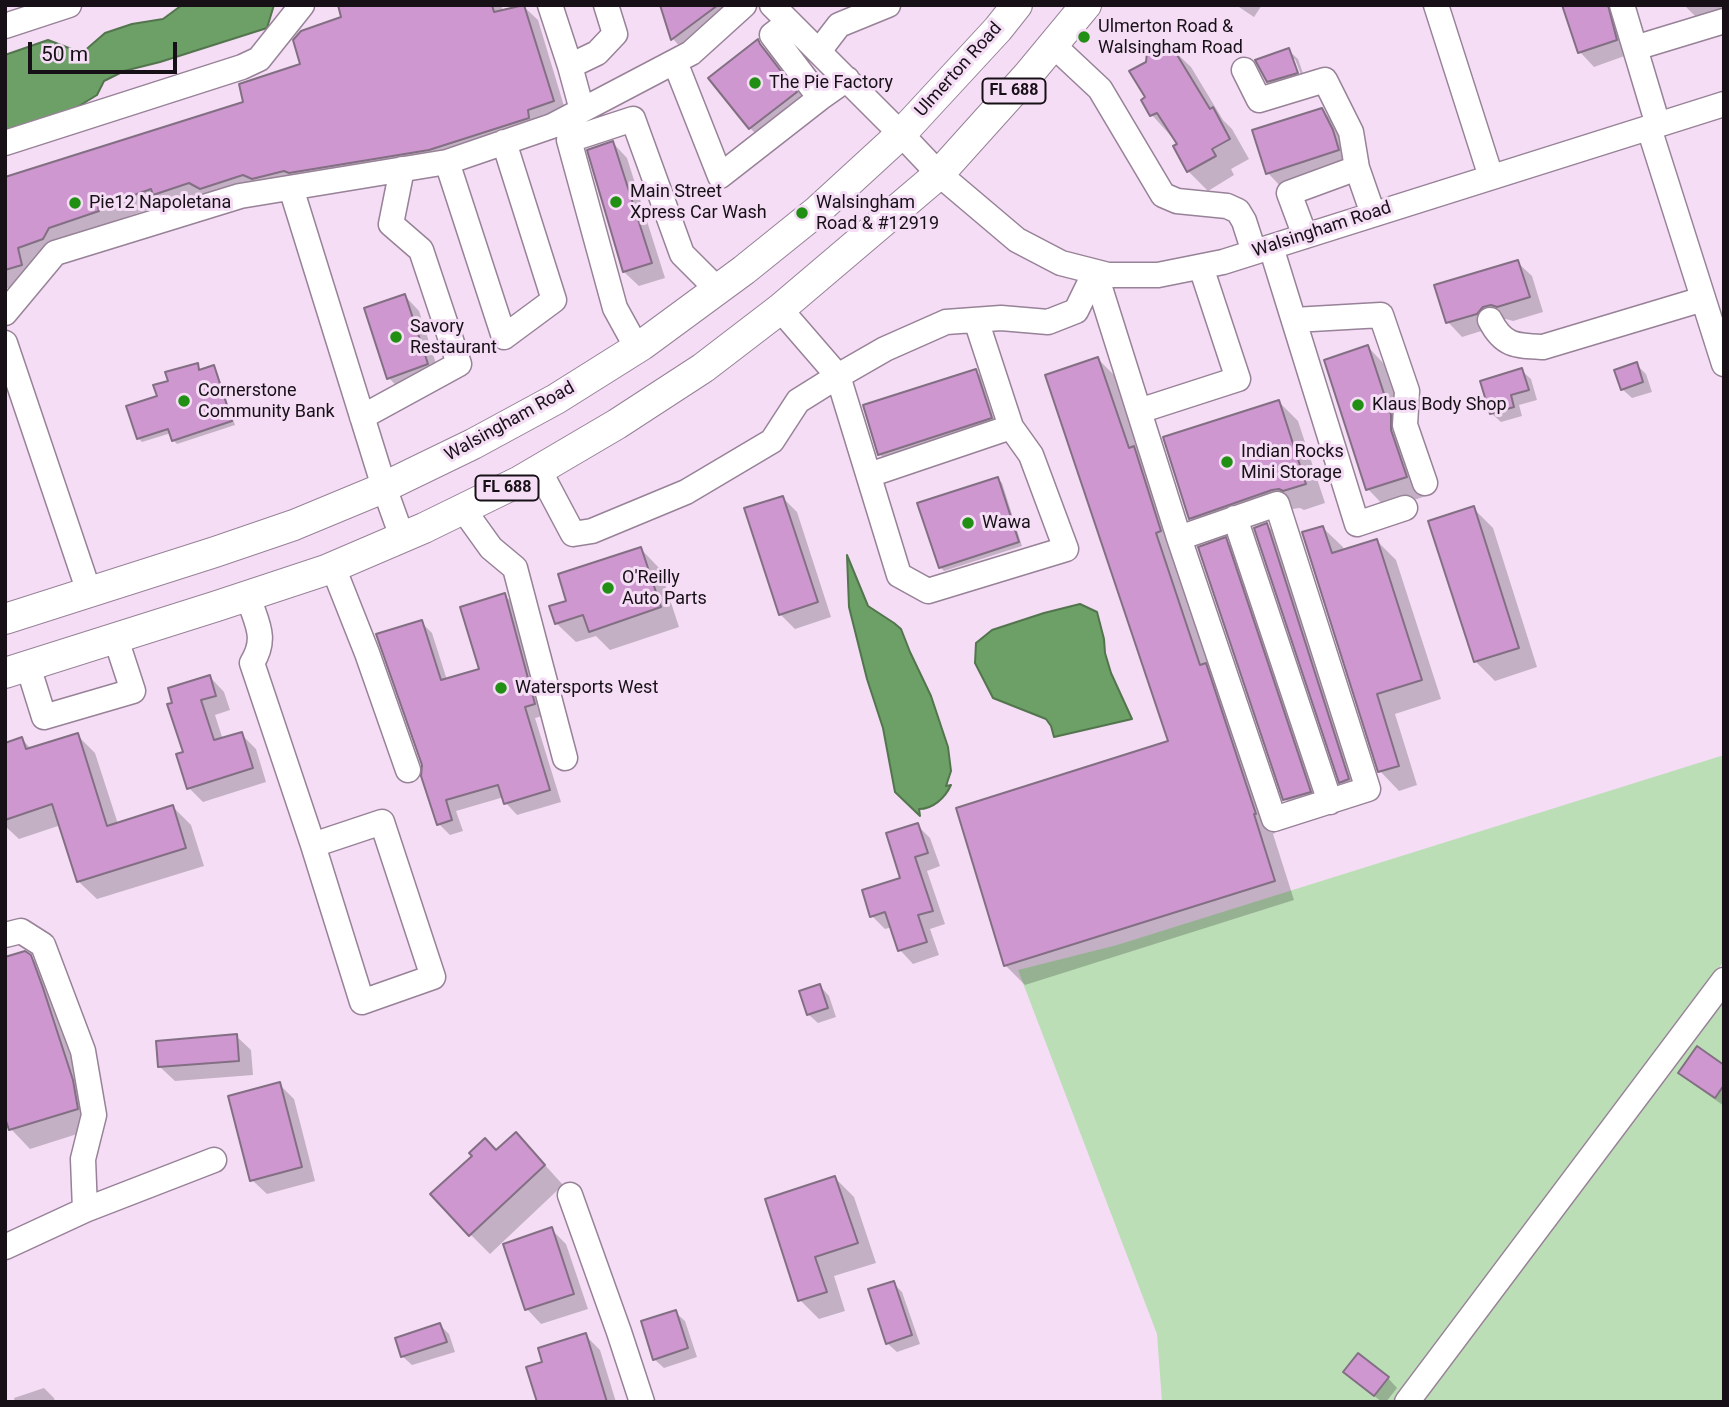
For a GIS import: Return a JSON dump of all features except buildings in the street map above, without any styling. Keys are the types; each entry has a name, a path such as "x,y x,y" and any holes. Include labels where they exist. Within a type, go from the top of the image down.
{"main road":[{"name":"Ulmerton Road","path":"901,134 1017,5"},
{"name":"FL 688","path":"17,669 333,567 463,509 539,470 617,424 703,368 780,309 939,174 1028,75 1086,5"},
{"name":"Walsingham Road","path":"5,619 294,525 384,487 474,444 544,406 637,348 718,290 816,212 901,134"}],"street":[{"path":"5,26 69,5"},
{"path":"5,143 259,60 302,5"},
{"path":"550,5 582,110"},
{"path":"570,65 597,53 615,34 606,5"},
{"path":"5,313 55,253 240,197 447,162 552,126 691,53 744,5"},
{"path":"819,51 839,25 888,5"},
{"path":"1436,5 1491,177"},
{"path":"1622,5 1653,126 1724,364"},
{"path":"820,98 772,35 781,14 901,134"},
{"path":"1635,48 1724,21"},
{"path":"1053,45 1100,89 1163,195 1177,201 1227,206 1238,211 1262,249 1294,320 1357,524 1405,508"},
{"path":"675,62 720,176 846,79"},
{"path":"1244,70 1259,100 1325,80 1350,132 1357,168 1373,215"},
{"path":"607,97 619,124"},
{"name":"Walsingham Road","path":"901,134 939,174 1017,240 1061,263 1095,272 1108,275 1158,275 1223,262 1724,104"},
{"path":"637,348 615,308 569,140 633,119 681,254 718,290"},
{"path":"447,162 504,337 554,300 504,142"},
{"path":"1305,236 1289,193 1357,168"},
{"path":"362,416 459,364 421,250 391,224 402,169"},
{"path":"291,188 402,537"},
{"path":"1139,411 1238,379 1201,267"},
{"path":"539,470 573,534 592,531 686,492 772,441 798,401 885,349 946,322 1001,318 1048,322 1076,311 1095,272"},
{"path":"1095,272 1179,538 1275,819 1368,789 1277,504 1179,538"},
{"path":"1490,320 1497,334 1510,343 1544,347 1703,299"},
{"path":"780,309 838,376 899,575 928,591 1066,549 1031,455 1011,427 976,320"},
{"path":"1294,320 1381,315 1406,391 1405,425 1425,483"},
{"path":"5,343 89,592"},
{"path":"869,475 1011,427"},
{"path":"463,509 491,548 515,568 565,758"},
{"path":"1236,519 1330,802"},
{"path":"333,567 408,770"},
{"path":"248,596 261,639 258,653 251,663 313,845 362,1002 433,977 382,822 313,845"},
{"path":"17,669 44,718 132,691 116,639"},
{"path":"5,935 21,932 43,945 83,1051 94,1115 83,1159 85,1210"},
{"path":"1407,1402 1724,980"},
{"path":"5,1247 85,1210 215,1160"},
{"path":"569,1195 642,1402"}],"shaded area":[{"path":"182,5 274,5 267,28 124,71 104,81 97,95 53,122 5,133 5,55 48,40 82,53 105,33 132,24 163,19"},
{"path":"847,555 868,606 901,629 931,696 948,747 951,771 946,786 951,785 938,802 919,809 920,816 895,792 883,728 867,679 849,607"},
{"path":"1080,604 1097,612 1111,673 1132,719 1054,737 1046,719 993,698 975,663 976,643 992,630"},
{"path":"1724,755 1724,961 1393,1402 1162,1402 1157,1334 1018,970 1117,945"},
{"path":"1724,998 1724,1402 1421,1402"}],"place":[{"name":"Ulmerton Road & Walsingham Road","path":"1084,37"},
{"name":"The Pie Factory","path":"755,83"},
{"name":"Main Street Xpress Car Wash","path":"616,202"},
{"name":"Pie12 Napoletana","path":"75,203"},
{"name":"Walsingham Road & #12919","path":"802,213"},
{"name":"Savory Restaurant","path":"396,337"},
{"name":"Cornerstone Community Bank","path":"184,401"},
{"name":"Klaus Body Shop","path":"1358,405"},
{"name":"Indian Rocks Mini Storage","path":"1227,462"},
{"name":"Wawa","path":"968,523"},
{"name":"O'Reilly Auto Parts","path":"608,588"},
{"name":"Watersports West","path":"501,688"}]}
